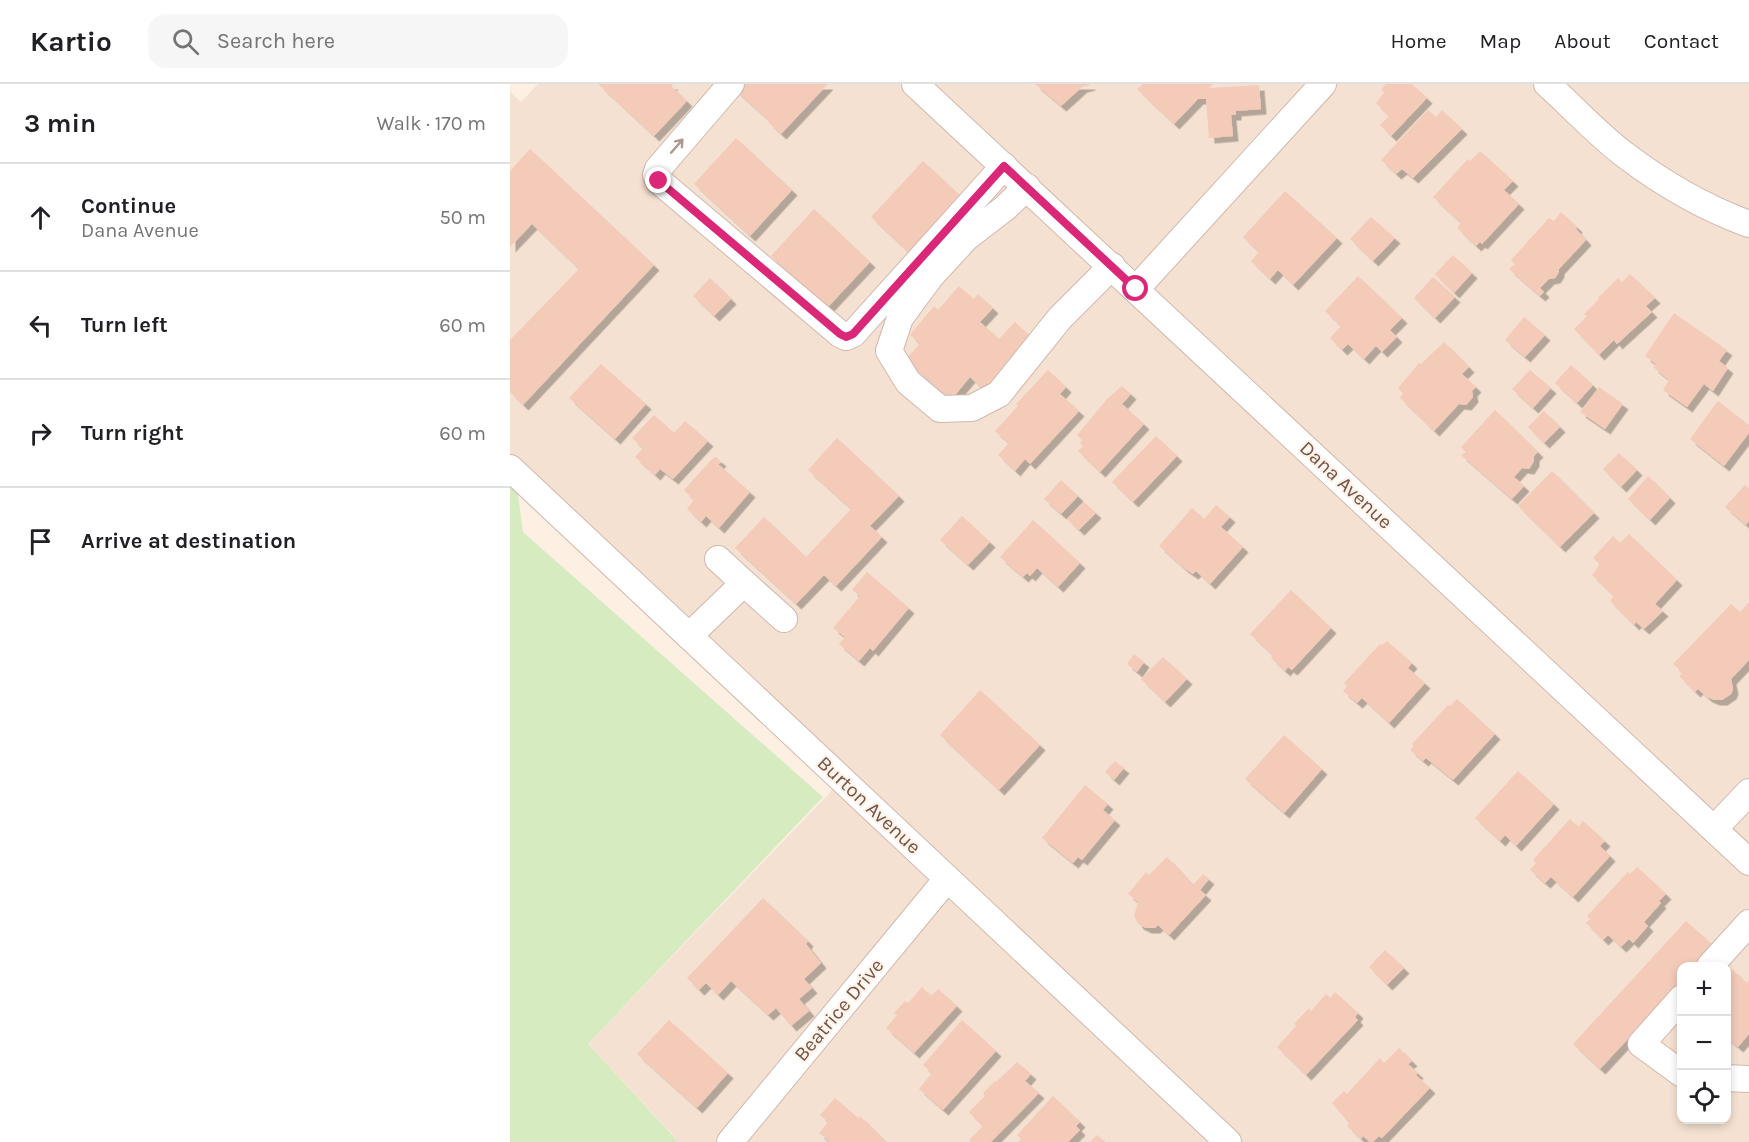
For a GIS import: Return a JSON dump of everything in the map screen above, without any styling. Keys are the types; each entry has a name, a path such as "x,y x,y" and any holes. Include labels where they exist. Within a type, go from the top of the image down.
{"street":[{"path":"731,84 658,169 656,175 659,181 846,337 853,334 1004,166"},
{"name":"Dana Avenue","path":"915,84 1749,862"},
{"path":"942,84 943,110"},
{"path":"1136,289 1323,84"},
{"path":"1547,84 1624,154 1676,190 1731,218 1749,224"},
{"path":"1027,187 1005,208 966,238 931,276 900,318 889,351 908,382 940,409 972,408 999,394 1060,318 1112,266"},
{"name":"Burton Avenue","path":"510,468 1228,1142"},
{"path":"718,559 784,619"},
{"path":"689,636 744,583"},
{"path":"1714,829 1749,792"},
{"name":"Beatrice Drive","path":"730,1142 947,879"},
{"path":"1714,962 1749,923"},
{"path":"1677,1004 1641,1044 1677,1070"},
{"path":"1731,1078 1749,1079"}],"shaded area":[{"path":"538,84 1749,84 1749,1142 676,1142 677,1139 588,1044 842,780 510,468 510,92 521,102"}],"green space":[{"path":"510,468 515,472 523,532 823,797 588,1044 677,1140 676,1142 510,1142"}],"building":[{"path":"598,84 673,84 671,86 687,101 654,136"},
{"path":"741,84 828,84 781,134 735,90"},
{"path":"1035,84 1090,85 1082,87 1061,106"},
{"path":"1143,84 1213,84 1209,88 1259,85 1261,109 1236,111 1236,115 1231,115 1233,136 1209,138 1206,99 1198,99 1174,124 1137,89"},
{"path":"1386,84 1412,84 1427,98 1391,136 1380,125 1389,116 1376,103 1384,93 1381,89"},
{"path":"1428,110 1436,117 1442,110 1462,129 1413,178 1402,169 1396,174 1381,160"},
{"path":"736,138 792,190 750,236 694,184"},
{"path":"530,149 654,265 523,405 510,392 510,340 579,269 532,224 510,247 510,171"},
{"path":"1480,151 1513,181 1504,190 1519,204 1482,244 1480,242 1476,246 1457,228 1461,223 1433,197 1468,159 1470,161"},
{"path":"923,161 969,204 917,260 871,217"},
{"path":"1285,191 1337,238 1293,285 1278,270 1270,279 1251,261 1259,252 1243,237"},
{"path":"814,209 870,262 827,308 771,256"},
{"path":"1561,212 1577,227 1576,229 1586,240 1559,269 1555,278 1549,279 1540,288 1544,292 1540,296 1509,269 1515,264 1511,260 1549,218 1554,221"},
{"path":"1371,217 1395,238 1373,261 1350,239"},
{"path":"1453,255 1472,273 1454,293 1435,274"},
{"path":"1630,274 1655,298 1646,306 1652,312 1617,344 1614,340 1599,355 1574,329 1587,316 1584,314 1618,278 1622,282"},
{"path":"1358,276 1402,318 1390,330 1397,337 1382,352 1376,346 1364,359 1348,344 1342,350 1330,338 1341,326 1325,311"},
{"path":"1433,277 1455,297 1435,318 1414,298"},
{"path":"710,278 731,299 714,316 693,296"},
{"path":"959,286 974,299 978,294 993,308 980,322 999,339 1015,322 1032,338 995,391 987,384 982,388 970,377 951,400 906,359 920,344 910,335 934,306 938,310"},
{"path":"1674,313 1727,350 1719,361 1728,368 1713,391 1704,384 1687,407 1663,390 1669,380 1653,367 1656,364 1645,356"},
{"path":"1524,317 1545,335 1525,357 1505,340"},
{"path":"1444,342 1469,367 1462,374 1476,387 1472,391 1473,397 1466,405 1459,404 1434,431 1400,398 1403,393 1398,388 1419,363 1421,364"},
{"path":"601,364 646,404 615,439 569,398"},
{"path":"1571,365 1593,385 1577,403 1555,383"},
{"path":"1048,370 1066,387 1060,394 1079,411 1030,464 1025,459 1015,471 998,455 1009,443 995,431 1018,406 1016,404"},
{"path":"1530,370 1551,388 1533,408 1512,389"},
{"path":"1122,386 1131,394 1122,404 1144,424 1100,472 1078,451 1083,446 1080,443 1082,440 1077,435 1108,398"},
{"path":"1599,387 1623,404 1605,429 1580,412"},
{"path":"1718,401 1749,425 1749,433 1724,466 1690,439"},
{"path":"1495,410 1538,452 1529,469 1522,468 1514,477 1524,486 1512,499 1461,455 1466,452 1461,447"},
{"path":"1544,411 1560,427 1544,443 1528,427"},
{"path":"654,415 674,433 685,421 708,441 673,479 660,469 655,475 635,457 643,448 632,438"},
{"path":"1156,436 1177,456 1133,502 1112,482"},
{"path":"837,438 899,496 870,526 882,537 836,586 824,575 796,604 735,548 764,517 806,557 851,509 808,470"},
{"path":"1619,453 1637,470 1621,487 1603,469"},
{"path":"716,457 721,461 718,464 750,492 719,528 706,516 701,522 687,509 694,500 684,490"},
{"path":"1552,471 1594,513 1560,547 1518,506"},
{"path":"1648,476 1670,498 1650,520 1628,499"},
{"path":"1061,480 1078,496 1061,514 1044,499"},
{"path":"1745,485 1749,488 1749,521 1746,525 1725,507"},
{"path":"1084,502 1096,513 1079,530 1067,519"},
{"path":"1216,505 1230,517 1221,527 1243,547 1210,584 1196,571 1193,574 1184,568 1159,546 1192,508 1204,519"},
{"path":"962,516 990,542 968,565 940,540"},
{"path":"1033,520 1080,563 1058,587 1037,568 1030,576 1027,573 1023,577 1000,557"},
{"path":"1629,534 1677,580 1655,604 1663,611 1644,629 1636,622 1634,625 1610,601 1614,596 1592,575 1600,564 1593,558 1613,536 1620,543"},
{"path":"867,572 909,608 873,651 870,648 859,661 839,644 845,637 833,628 860,596 852,590"},
{"path":"1291,590 1331,628 1292,670 1288,667 1285,671 1271,658 1273,655 1250,634"},
{"path":"1749,602 1749,660 1731,679 1733,689 1731,694 1722,700 1714,700 1698,689 1695,692 1679,676 1683,673 1673,664 1731,604 1740,612"},
{"path":"1387,641 1412,663 1408,668 1425,683 1389,723 1362,698 1357,703 1343,691 1347,686 1344,683 1380,644"},
{"path":"1134,654 1144,662 1137,672 1127,664"},
{"path":"1163,657 1187,679 1165,702 1141,679"},
{"path":"980,690 1040,745 999,790 940,735"},
{"path":"1457,699 1495,734 1453,780 1426,758 1423,761 1410,750 1414,746 1412,744 1448,705 1450,706"},
{"path":"1284,735 1322,769 1284,813 1245,779"},
{"path":"1115,761 1124,768 1114,780 1105,772"},
{"path":"1518,771 1554,804 1516,846 1505,835 1500,841 1475,818"},
{"path":"1085,785 1108,804 1103,810 1115,820 1082,860 1078,857 1073,863 1042,838"},
{"path":"1570,819 1578,827 1583,821 1605,841 1600,846 1610,856 1573,897 1551,877 1545,883 1530,870 1536,863 1533,860"},
{"path":"1167,857 1193,885 1203,874 1209,879 1200,890 1206,895 1169,935 1158,925 1155,928 1146,928 1138,924 1134,916 1138,902 1128,894 1146,872 1149,875"},
{"path":"1637,867 1666,894 1644,922 1648,926 1633,943 1629,939 1621,947 1608,935 1603,940 1586,923 1590,919 1587,916 1628,872 1630,874"},
{"path":"763,898 808,941 806,944 821,963 804,979 812,988 799,999 809,1011 791,1026 776,1008 768,1015 731,981 718,995 706,983 699,990 687,978"},
{"path":"1686,921 1714,946 1699,962 1677,962 1677,986 1600,1069 1573,1044"},
{"path":"1385,950 1404,968 1387,985 1369,967"},
{"path":"1731,970 1746,983 1749,980 1749,1034 1738,1047 1731,1041"},
{"path":"922,987 931,996 938,989 957,1006 914,1053 886,1028 897,1015 894,1013 905,1001 908,1003"},
{"path":"1335,992 1358,1013 1355,1017 1358,1020 1306,1075 1277,1047 1309,1008 1311,1011 1326,994 1330,998"},
{"path":"669,1020 728,1073 697,1108 637,1054"},
{"path":"962,1020 996,1051 943,1110 919,1089 932,1073 923,1065"},
{"path":"1399,1048 1412,1061 1408,1064 1418,1073 1416,1075 1430,1088 1382,1138 1379,1136 1373,1142 1363,1136 1361,1139 1347,1126 1349,1123 1332,1103 1344,1091 1347,1094 1380,1058 1384,1063"},
{"path":"1017,1062 1031,1074 1025,1081 1039,1093 991,1142 971,1142 969,1140 983,1126 969,1112 985,1096 983,1093"},
{"path":"1053,1096 1080,1122 1076,1126 1080,1130 1068,1142 1018,1142 1021,1139 1017,1135"},
{"path":"835,1098 858,1118 860,1116 886,1142 830,1142 819,1133 828,1122 820,1115"},
{"path":"1097,1135 1105,1142 1090,1142"}],"route":[{"path":"659,181 846,337 853,334 1004,166 1136,289"}]}
